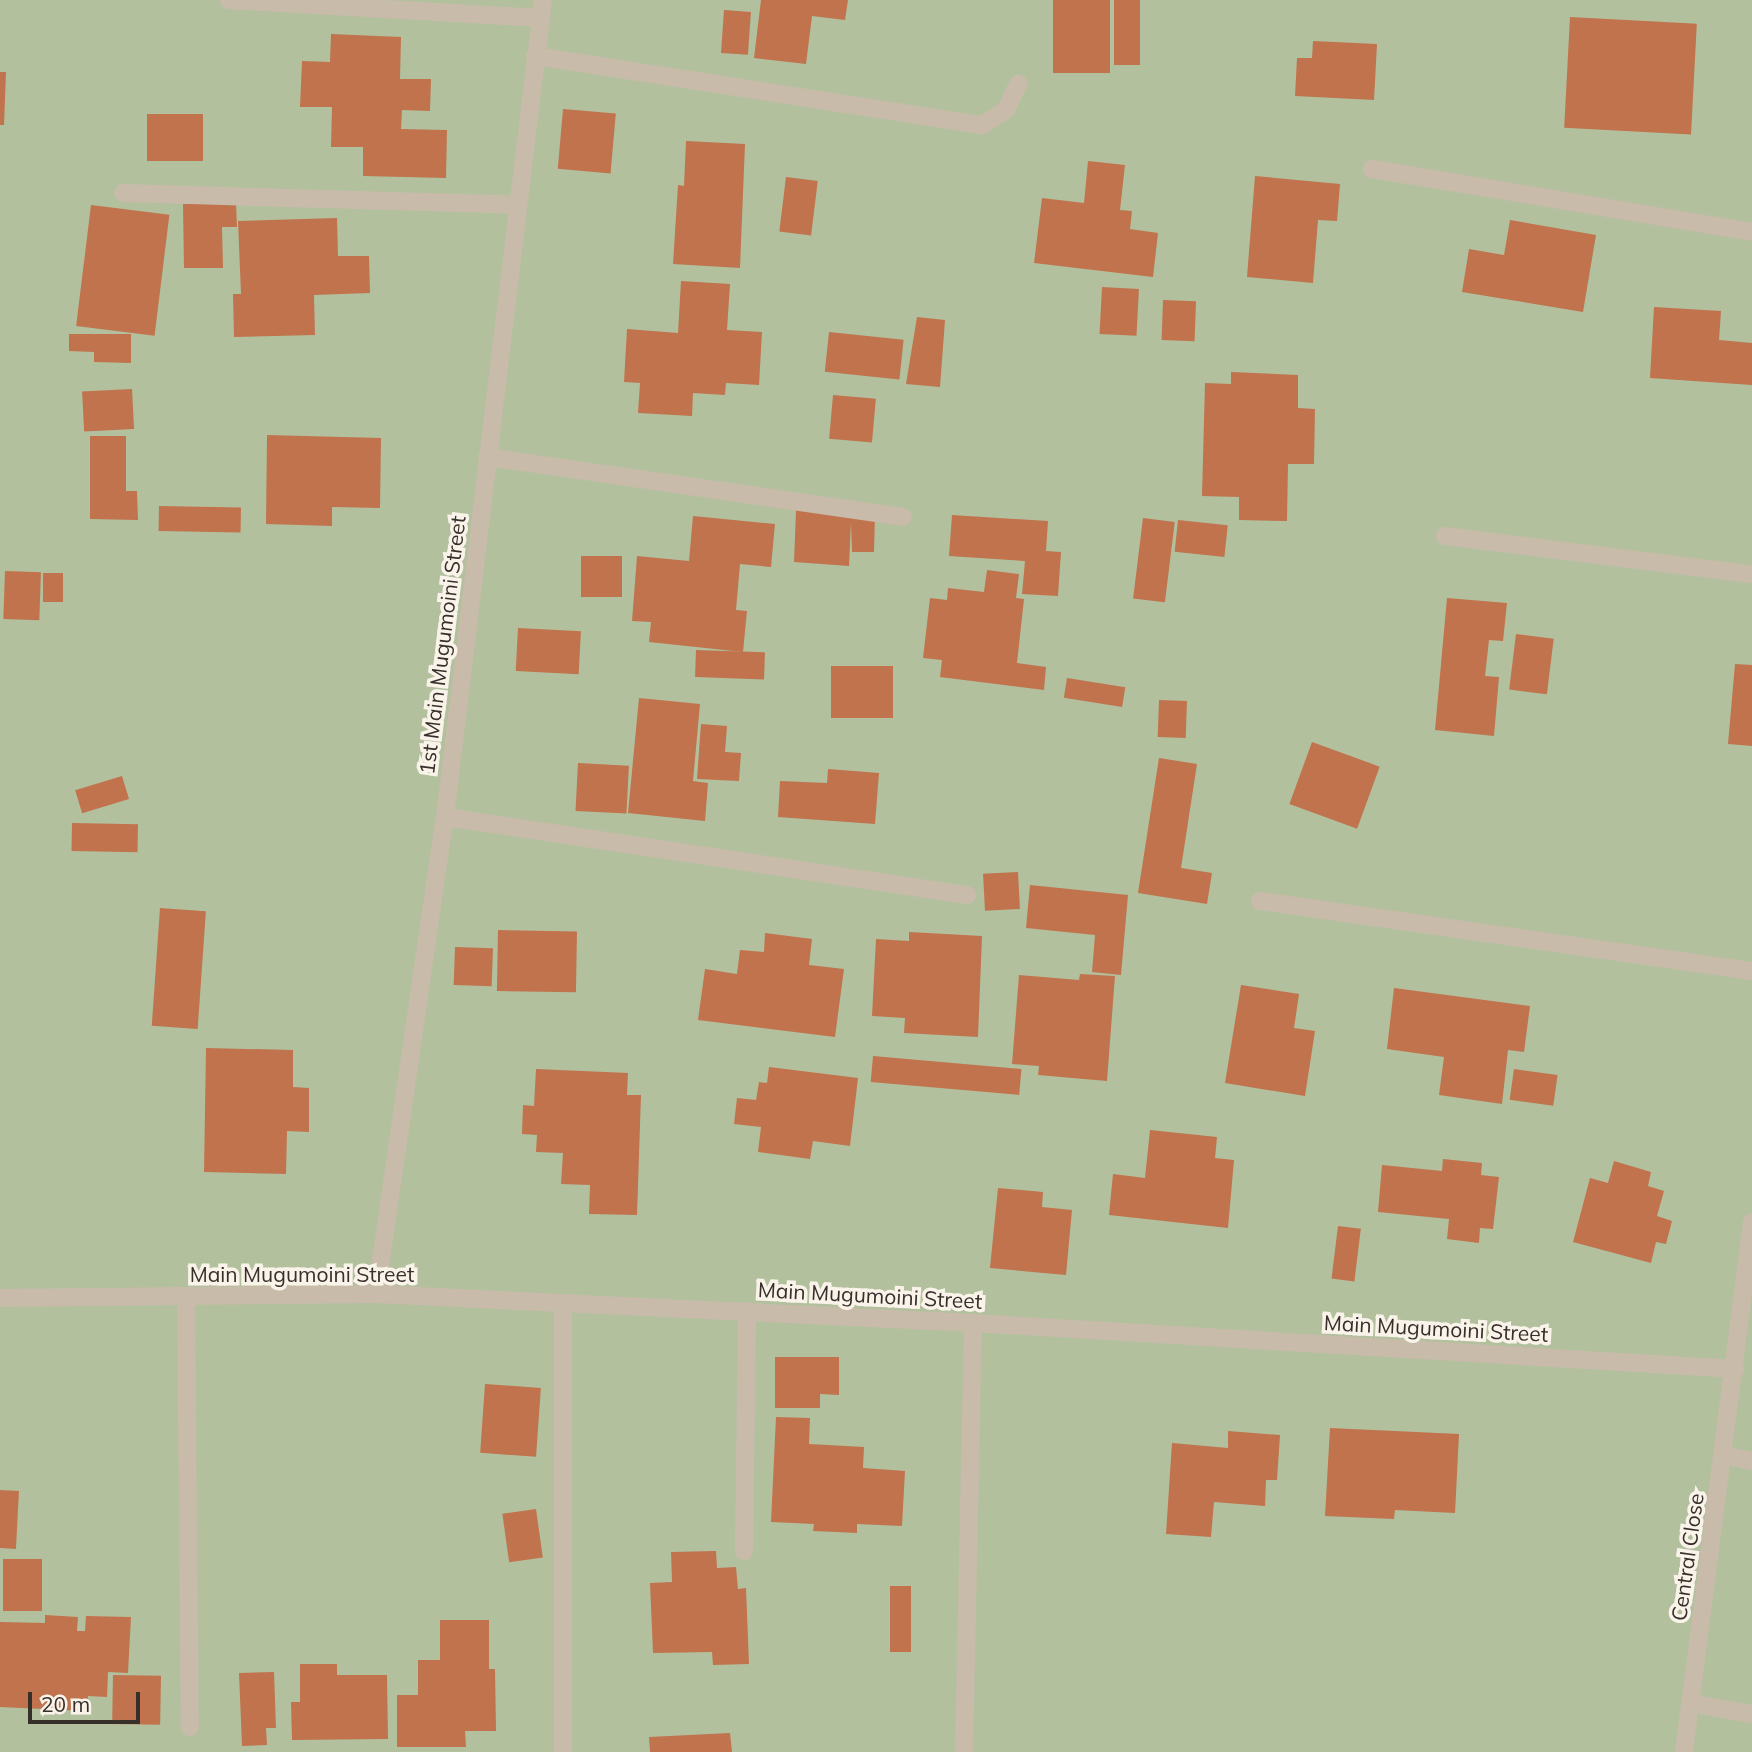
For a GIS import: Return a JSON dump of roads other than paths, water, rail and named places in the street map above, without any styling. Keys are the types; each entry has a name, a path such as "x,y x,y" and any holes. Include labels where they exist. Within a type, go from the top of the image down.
{"street":[{"path":"229,0 540,18"},
{"name":"1st Main Mugumoini Street","path":"376,1294 445,817 543,0"},
{"path":"535,56 982,125 1006,110 1018,84"},
{"path":"1372,169 1752,232"},
{"path":"122,193 517,205"},
{"path":"487,457 903,517"},
{"path":"1445,536 1752,574"},
{"path":"445,817 968,895"},
{"path":"1260,901 1752,971"},
{"name":"Central Close","path":"1684,1752 1736,1369 1752,1222"},
{"name":"Main Mugumoini Street","path":"0,1298 376,1294 973,1322 1736,1369"},
{"path":"186,1297 190,1727"},
{"path":"563,1304 563,1752"},
{"path":"744,1551 747,1311"},
{"path":"964,1752 973,1322"},
{"path":"1723,1455 1752,1461"},
{"path":"1690,1703 1752,1714"}]}
